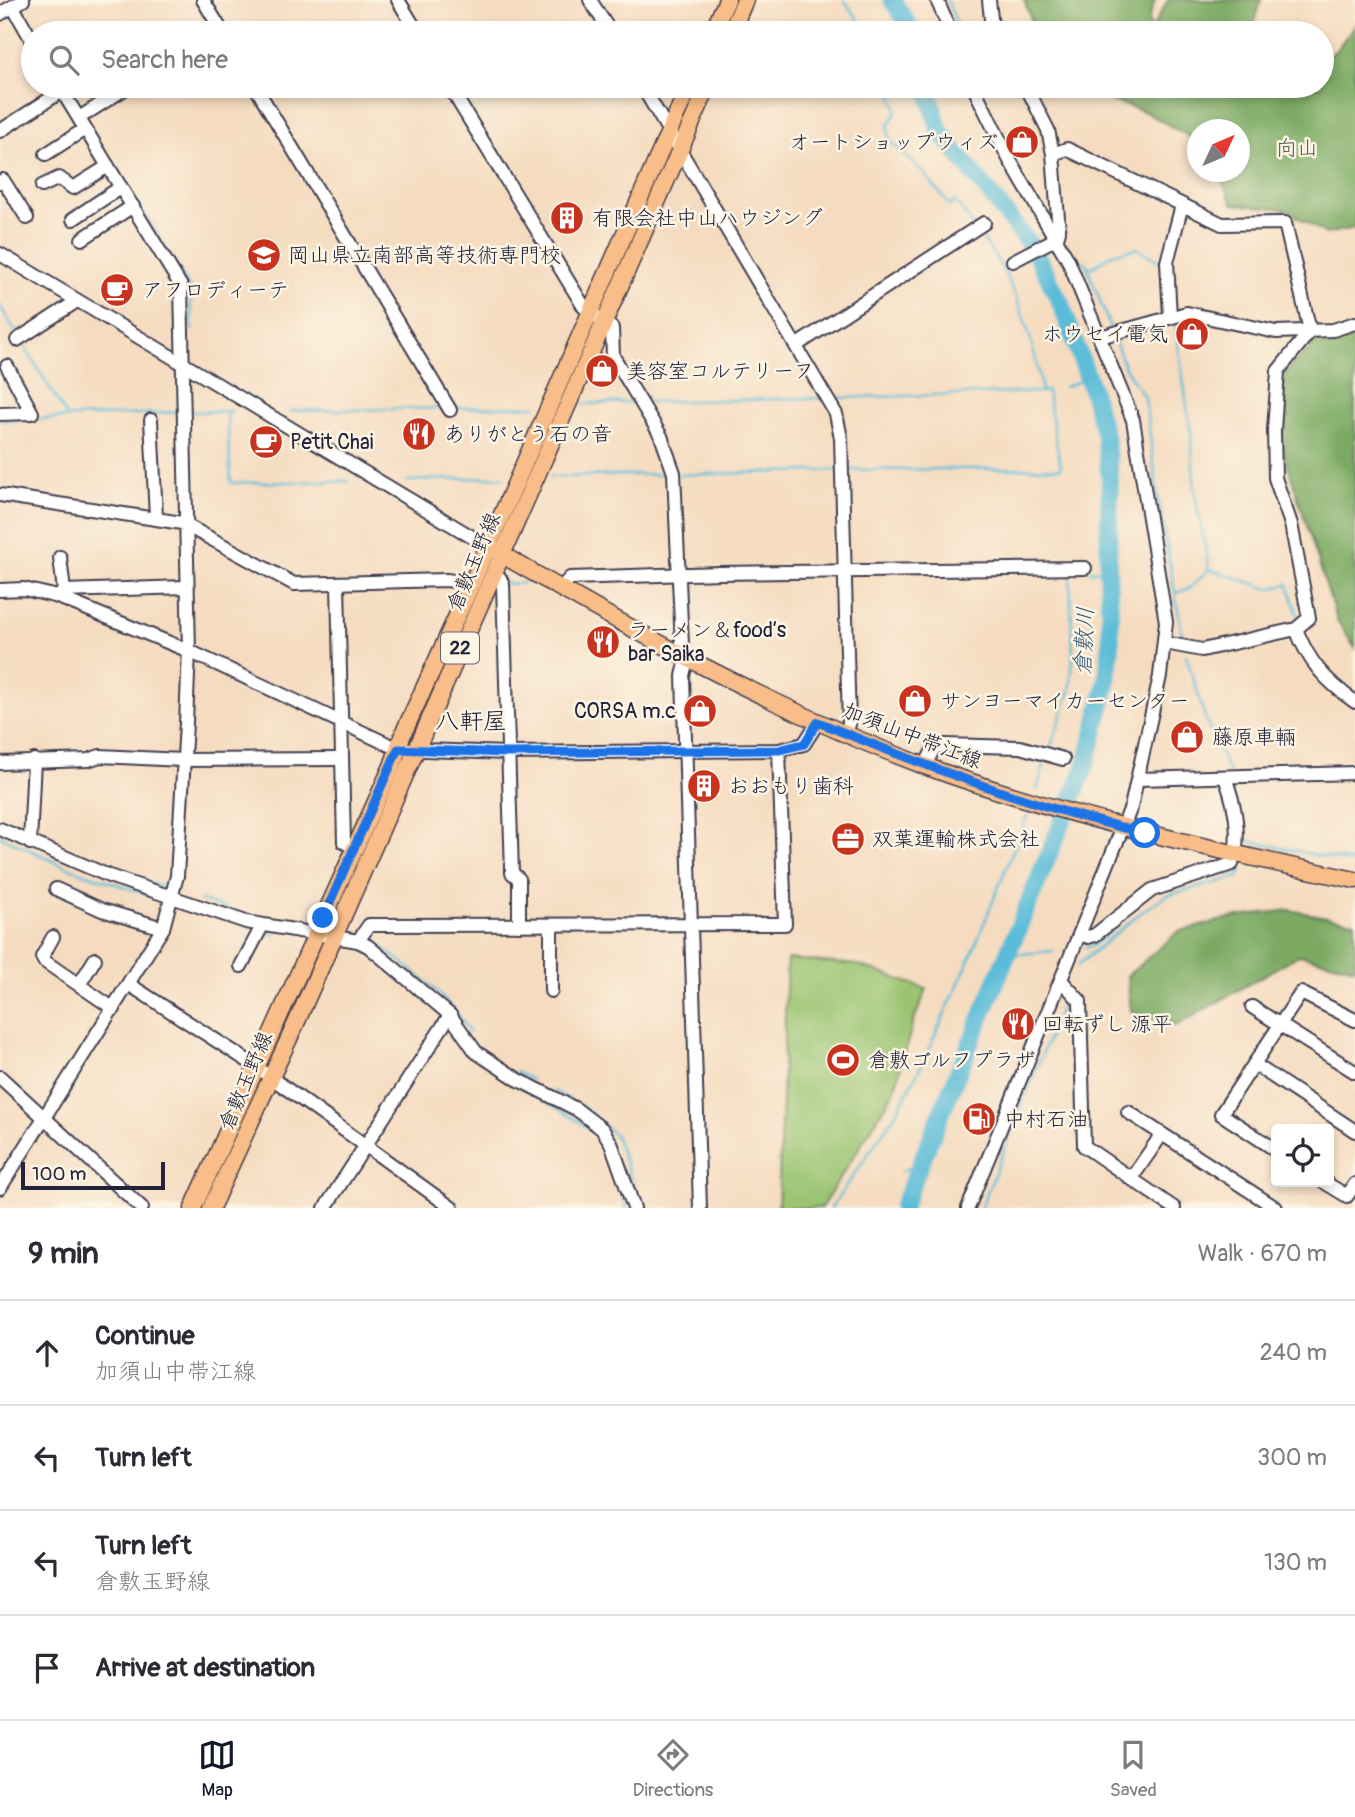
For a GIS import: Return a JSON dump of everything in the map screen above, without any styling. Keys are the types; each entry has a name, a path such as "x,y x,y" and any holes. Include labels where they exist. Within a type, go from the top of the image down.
{"main road":[{"path":"717,21 727,0"},
{"path":"736,21 745,0"},
{"name":"倉敷玉野線","path":"325,936 353,847 406,750 502,554 684,98"},
{"name":"倉敷玉野線","path":"211,1208 263,1073 279,1013 325,936 406,750 487,546 596,317 681,149 703,98"},
{"name":"加須山中帯江線","path":"487,546 683,657 818,722 925,766 1048,807 1122,828 1355,880"},
{"name":"倉敷玉野線","path":"193,1208 263,1073"}],"street":[{"path":"203,0 212,21"},
{"path":"398,0 411,21"},
{"path":"590,0 603,21"},
{"path":"937,0 946,21"},
{"path":"989,0 990,21"},
{"path":"0,14 18,3 25,21"},
{"path":"0,131 47,98"},
{"path":"0,1188 130,985 163,928 174,892 189,651 181,286 68,98"},
{"path":"46,154 83,119 112,98"},
{"path":"262,98 449,408"},
{"path":"457,98 596,317 614,332 611,346 613,356 662,436 674,473 683,657 700,1208"},
{"path":"649,98 829,398 841,438 849,724 846,734"},
{"path":"968,1208 1122,828 1139,779 1165,643 1164,599 1135,432 1108,335 1009,159 980,98"},
{"path":"1032,98 1048,130 1053,154 1054,240"},
{"path":"1053,154 1067,149 1222,224 1286,223 1310,331"},
{"path":"42,186 59,178 73,188 108,166"},
{"path":"0,183 4,180 27,218"},
{"path":"73,219 121,187"},
{"path":"1170,316 1167,262 1182,205"},
{"path":"82,239 133,206"},
{"path":"797,345 979,227"},
{"path":"1014,261 1054,240"},
{"path":"0,254 487,546"},
{"path":"17,340 77,301"},
{"path":"1108,335 1170,316 1200,314 1276,332 1333,330 1355,323"},
{"path":"1165,643 1202,650 1296,629 1309,618 1291,524 1275,478 1275,399 1278,371 1310,331"},
{"path":"0,414 32,412 6,366"},
{"path":"151,421 156,517"},
{"path":"0,495 156,517 186,525 285,581 338,584 342,581 446,580 472,583"},
{"path":"61,557 61,594"},
{"path":"561,588 570,578 845,575 1085,568"},
{"path":"500,578 503,585 512,873 519,878 519,925"},
{"path":"338,584 344,842 353,847"},
{"path":"0,590 24,589 61,594 186,587"},
{"path":"61,594 189,651 340,724 406,750 507,753 779,750 804,744 818,722"},
{"path":"1296,629 1318,672 1355,702"},
{"path":"925,766 934,748 943,745 1020,747 1054,756"},
{"path":"360,937 369,925 785,924 779,750"},
{"path":"0,763 88,760 100,756 182,760 341,759"},
{"path":"31,838 34,760"},
{"path":"1139,779 1355,773"},
{"path":"1080,934 1088,937 1095,934 1152,890 1186,877 1227,868 1236,855 1236,816 1229,777"},
{"path":"0,830 31,838 109,876 174,892 260,930 360,937 447,1017 477,1052 517,1079 576,1109 602,1129 611,1143 634,1208"},
{"path":"56,889 102,910 163,928"},
{"path":"551,925 551,991"},
{"path":"241,966 260,930"},
{"path":"53,937 42,957 44,961 114,1009"},
{"path":"79,985 95,959"},
{"path":"1061,980 1080,1001 1084,1146 1174,1208"},
{"path":"130,985 263,1073 452,1208"},
{"path":"1271,1147 1221,1114 1301,993 1355,1020"},
{"path":"1251,1008 1355,1073"},
{"path":"325,1208 447,1017"},
{"path":"1254,1065 1355,1131"},
{"path":"0,1077 142,1208"},
{"path":"1128,1112 1276,1208"},
{"path":"1131,1179 1162,1134"},
{"path":"1332,1187 1347,1196 1355,1184"}],"green space":[{"path":"1024,0 1155,0 1148,21 1032,21"},
{"path":"1168,0 1261,0 1255,21 1156,21"},
{"name":"向山","path":"1355,25 1355,228 1326,234 1284,209 1233,204 1222,182 1250,182 1250,119 1187,119 1187,135 1143,111 1102,98 1334,98 1334,52"},
{"path":"1355,329 1355,648 1337,620 1276,429 1285,372 1315,343"},
{"path":"1289,910 1355,922 1355,968 1299,955 1176,1026 1131,1011 1127,976 1178,932 1230,918"},
{"name":"倉敷ゴルフプラザ","path":"787,959 858,965 927,989 913,1022 894,1092 821,1208 778,1208"}],"waterway":[{"path":"844,0 859,21"},
{"name":"倉敷川","path":"892,0 906,21"},
{"path":"947,0 955,21"},
{"path":"893,98 897,111 888,126 890,141 922,171 950,206 955,201 974,227"},
{"name":"倉敷川","path":"902,1208 1086,765 1106,687 1111,645 1108,570 1110,479 1105,435 1088,378 1061,304 1035,251 939,130 930,98"},
{"path":"139,205 190,288 192,330"},
{"path":"845,470 1061,468 1047,391 1042,392 1020,308 1002,268 977,232"},
{"path":"1087,267 1093,267 1112,254 1137,248 1162,263"},
{"path":"1085,261 1111,330"},
{"path":"0,306 18,336"},
{"path":"1175,322 1191,434 1195,495 1209,569 1190,588 1176,593"},
{"path":"1113,336 1125,368 1145,398 1157,491 1183,638"},
{"path":"22,342 66,415"},
{"path":"1064,387 1088,378"},
{"path":"832,398 1042,392"},
{"path":"646,402 822,398"},
{"path":"580,404 636,402"},
{"path":"454,408 535,406"},
{"path":"290,411 444,408"},
{"path":"227,411 231,483 348,481"},
{"path":"192,412 232,411"},
{"path":"0,421 179,412"},
{"path":"678,475 839,470"},
{"path":"550,477 669,474"},
{"path":"407,481 502,477"},
{"path":"1209,569 1270,589 1288,584 1299,619"},
{"path":"1090,571 1108,570"},
{"path":"1049,752 1070,691 1073,659 1070,574"},
{"path":"505,584 523,583"},
{"path":"1186,655 1206,720 1229,773"},
{"path":"1037,789 1046,759"},
{"path":"831,1208 897,1112 922,1064 971,956 1027,816"},
{"path":"0,822 27,834"},
{"path":"1242,827 1244,840"},
{"path":"0,836 64,866 145,894"},
{"path":"1245,842 1244,840 1355,863"},
{"path":"1078,965 1144,910 1167,895 1239,877 1242,869"},
{"path":"1207,878 1242,871"},
{"path":"153,884 170,890"},
{"path":"200,900 250,917"},
{"path":"1085,947 1092,946 1116,926"},
{"path":"263,932 277,935"},
{"path":"347,932 358,935"},
{"path":"364,937 423,979 452,1007 469,1033"},
{"path":"1008,955 1054,951"},
{"path":"981,1208 1066,994"},
{"path":"450,1025 463,1047 473,1056"},
{"path":"478,1060 596,1132 605,1147 627,1208"},
{"path":"516,1072 532,1080"},
{"path":"554,1091 570,1099"},
{"path":"581,1106 615,1135 642,1208"},
{"path":"902,1171 919,1164"}],"place":[{"name":"オートショップウィズ","path":"1022,142"},
{"name":"有限会社中山ハウジング","path":"567,218"},
{"name":"岡山県立南部高等技術専門校","path":"264,255"},
{"name":"アフロディーテ","path":"117,290"},
{"name":"ホウセイ電気","path":"1192,334"},
{"name":"美容室コルテリーフ","path":"602,371"},
{"name":"ありがとう石の音","path":"419,434"},
{"name":"Petit Chai","path":"266,442"},
{"name":"ラーメン＆food’s bar Saika","path":"603,642"},
{"name":"サンヨーマイカーセンター","path":"915,701"},
{"name":"CORSA m.c","path":"700,711"},
{"name":"藤原車輛","path":"1187,737"},
{"name":"おおもり歯科","path":"704,786"},
{"name":"双葉運輸株式会社","path":"848,839"},
{"name":"回転ずし 源平","path":"1018,1024"},
{"name":"倉敷ゴルフプラザ","path":"843,1060"},
{"name":"中村石油","path":"979,1119"}],"district":[{"name":"八軒屋","path":"471,721"}],"route":[{"path":"323,918 398,749 507,753 779,750 804,744 818,722 925,766 1048,807 1145,833"}]}
